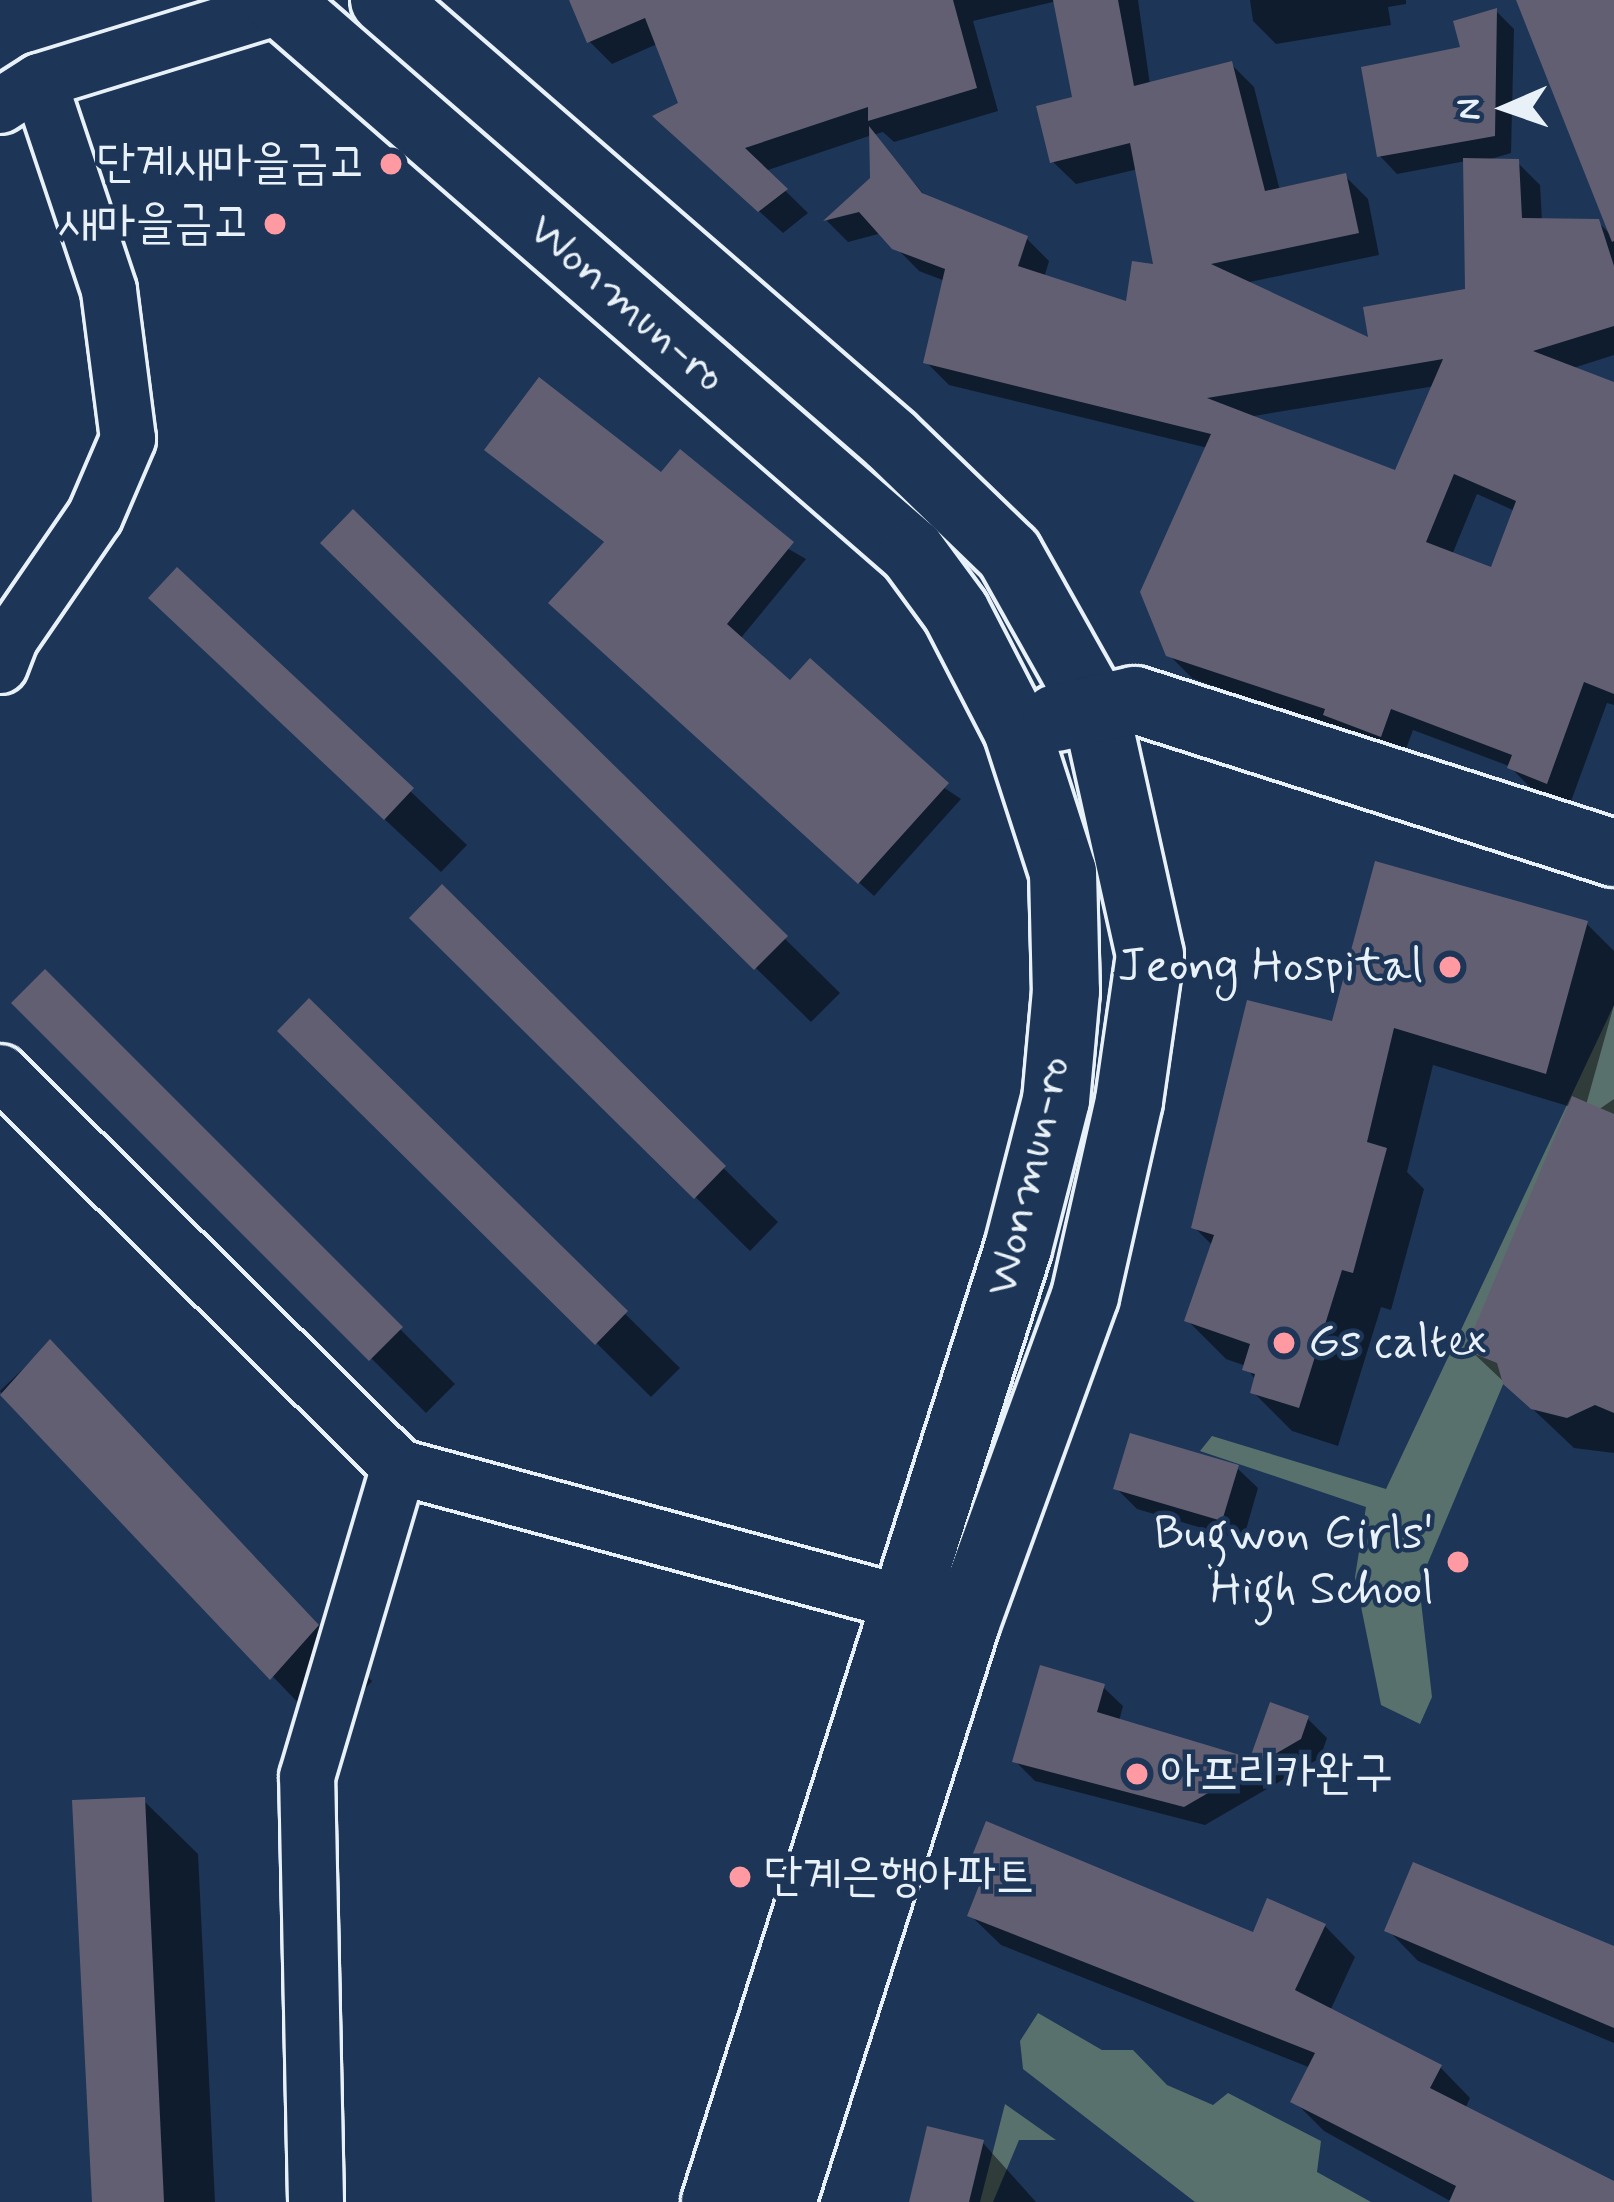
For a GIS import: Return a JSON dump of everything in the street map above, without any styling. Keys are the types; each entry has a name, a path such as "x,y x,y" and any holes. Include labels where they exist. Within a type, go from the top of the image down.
{"main road":[{"name":"Wonmun-ro","path":"384,0 892,440 1009,554 1094,707 1150,955 1129,1101 1085,1296 966,1623 782,2202"},
{"name":"Wonmun-ro","path":"280,3 913,552 956,612 1017,730 1063,872 1066,991 1056,1100 1018,1248 715,2202"},
{"path":"1017,730 1135,700 1614,854"},
{"path":"903,1603 966,1623"}],"street":[{"path":"0,666 10,638 95,516 128,439 109,290 19,94 280,3"},
{"path":"0,1072 399,1467 903,1603"},
{"path":"316,2202 307,1778 399,1467"}],"green space":[{"path":"1614,1005 1614,1121 1419,1584 1432,1697 1420,1724 1381,1705 1355,1577 1366,1507 1200,1451 1212,1436 1386,1489"},
{"path":"1038,2013 1102,2050 1133,2050 1167,2085 1213,2105 1228,2093 1321,2141 1317,2172 1371,2202 1195,2202 1023,2069 1020,2041"},
{"path":"1005,2104 1056,2140 1019,2140 993,2202 980,2202"}],"building":[{"path":"569,0 953,0 977,88 868,121 868,107 745,148 788,189 758,212 652,116 678,103 645,18 587,43"},
{"path":"1053,0 1118,0 1134,86 1232,61 1265,191 1346,173 1359,233 1211,264 1368,337 1363,307 1465,289 1463,158 1519,159 1522,218 1599,219 1614,266 1614,326 1533,351 1614,382 1614,694 1584,682 1547,784 1507,768 1512,755 1391,709 1381,737 1323,715 1325,709 1166,656 1140,592 1211,434 923,363 945,269 892,249 859,212 823,221 870,178 869,126 922,193 1028,236 1018,266 1126,301 1132,261 1153,264 1130,143 1050,163 1036,106 1072,97","holes":["1443,359 1395,470 1207,398 1408,365","1454,474 1516,501 1491,567 1426,542"]},
{"path":"1516,0 1614,0 1612,242"},
{"path":"1497,8 1495,136 1377,157 1361,67 1460,47 1453,21"},
{"path":"539,377 661,472 680,449 794,542 727,624 790,680 810,658 949,783 858,884 548,603 604,542 484,450"},
{"path":"353,509 788,936 754,970 320,543"},
{"path":"177,567 414,788 384,820 148,598"},
{"path":"1375,861 1588,921 1546,1074 1394,1028 1367,1142 1387,1148 1353,1273 1342,1270 1299,1408 1250,1393 1255,1374 1242,1370 1250,1344 1184,1321 1214,1235 1191,1228 1247,1000 1332,1021"},
{"path":"442,884 726,1166 694,1199 409,918"},
{"path":"45,969 403,1327 369,1361 11,1003"},
{"path":"309,998 628,1311 595,1345 277,1031"},
{"path":"1572,1096 1614,1114 1614,1413 1595,1405 1567,1418 1531,1409 1503,1384 1497,1363 1465,1350"},
{"path":"50,1339 319,1625 270,1680 0,1395"},
{"path":"1130,1433 1239,1465 1222,1521 1113,1489"},
{"path":"1040,1665 1105,1684 1097,1712 1250,1758 1270,1702 1309,1716 1301,1739 1184,1807 1012,1762"},
{"path":"145,1797 164,2202 92,2202 72,1800"},
{"path":"986,1821 1253,1932 1267,1898 1326,1924 1295,1990 1442,2065 1430,2088 1614,2181 1614,2202 1449,2202 1456,2186 1290,2102 1315,2053 967,1916 986,1868 970,1861"},
{"path":"1413,1862 1614,1946 1614,2028 1384,1931"},
{"path":"927,2126 984,2140 969,2202 909,2202"}],"place":[{"name":"단계새마을금고","path":"391,164"},
{"name":"새마을금고","path":"275,224"},
{"name":"Jeong Hospital","path":"1450,967"},
{"name":"Gs caltex","path":"1284,1343"},
{"name":"Bugwon Girls' High School","path":"1458,1562"},
{"name":"아프리카완구","path":"1137,1774"},
{"name":"단계은행아파트","path":"740,1877"}]}
